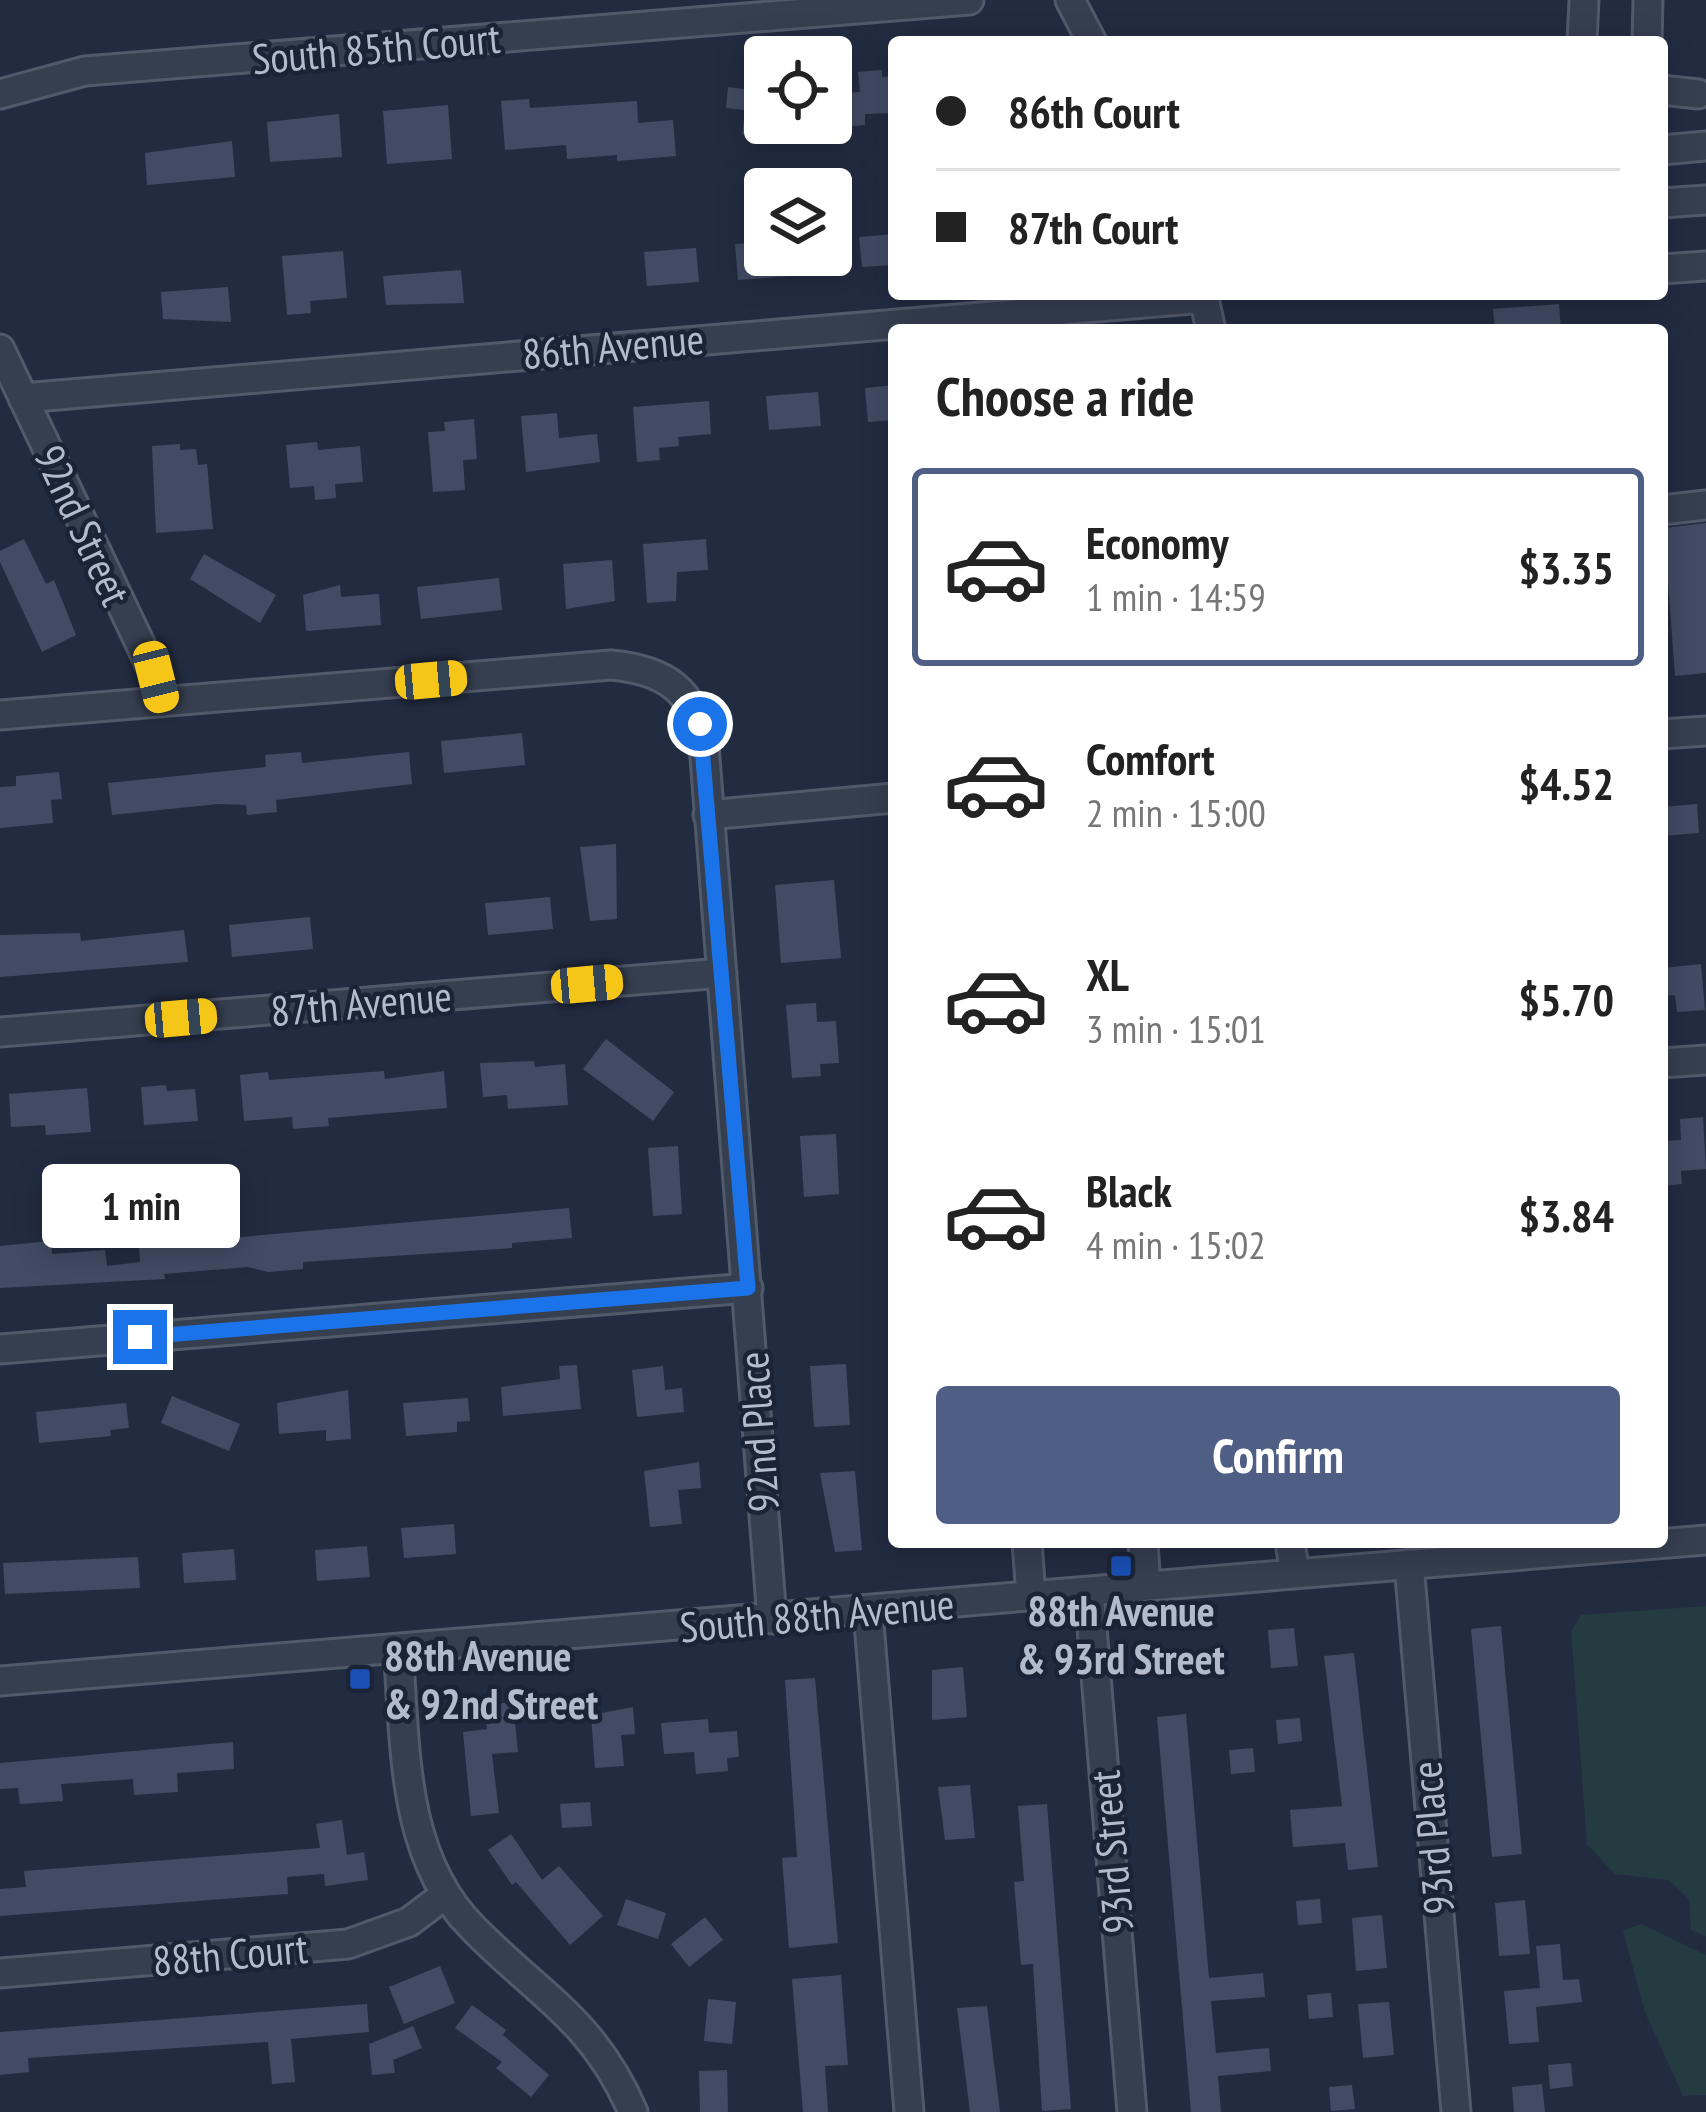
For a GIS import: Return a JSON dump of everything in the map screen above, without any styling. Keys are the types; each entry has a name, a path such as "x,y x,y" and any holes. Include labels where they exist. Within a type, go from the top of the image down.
{"street":[{"name":"South 85th Court","path":"0,94 85,71 809,7 969,0"},
{"path":"1070,0 1089,36"},
{"path":"1582,36 1584,0"},
{"path":"1647,36 1648,0"},
{"path":"1668,91 1698,94"},
{"path":"1668,149 1706,146"},
{"path":"1668,203 1706,200"},
{"path":"1668,269 1706,266"},
{"name":"86th Avenue","path":"22,398 1158,300"},
{"name":"92nd Street","path":"0,349 156,677 162,702"},
{"path":"1668,509 1706,505"},
{"name":"92nd Place","path":"0,715 611,665 637,667 668,679 691,703 704,745 772,1619"},
{"path":"1668,734 1706,731"},
{"path":"708,815 888,799"},
{"name":"87th Avenue","path":"0,1033 722,973"},
{"path":"1668,1063 1706,1060"},
{"path":"0,1349 748,1288"},
{"name":"South 88th Avenue","path":"1668,1542 1706,1540"},
{"path":"1027,1548 1030,1596"},
{"path":"1143,1548 1146,1586"},
{"path":"1291,1548 1295,1574"},
{"name":"South 88th Avenue","path":"0,1681 868,1611 1555,1548"},
{"name":"93rd Place","path":"1408,1564 1456,2112"},
{"name":"93rd Street","path":"1089,1591 1132,2112"},
{"path":"868,1611 909,2112"},
{"path":"398,1649 413,1817 446,1894 470,1925 595,2040 633,2112"},
{"name":"88th Court","path":"0,1972 348,1944 409,1922 446,1894"}],"shaded area":[{"path":"1706,1606 1704,1936 1691,1930 1689,1899 1669,1880 1615,1874 1587,1844 1571,1631 1581,1615"},
{"path":"1641,1924 1706,1955 1706,2095 1683,2096 1645,2012 1623,1931"}],"building":[{"path":"882,70 882,77 888,76 888,113 865,114 865,125 852,126 852,92 860,92 858,72"},
{"path":"728,87 744,89 744,110 726,108"},
{"path":"529,99 530,108 637,101 638,123 673,120 676,156 567,159 566,145 505,150 501,101"},
{"path":"448,105 452,159 387,164 383,111"},
{"path":"339,114 342,157 270,162 267,122"},
{"path":"232,141 235,177 147,185 145,153"},
{"path":"888,235 888,265 862,267 859,237"},
{"path":"744,243 744,276 790,276 738,280 735,244"},
{"path":"696,248 699,282 647,286 644,252"},
{"path":"343,251 347,298 310,301 311,313 287,315 282,256"},
{"path":"461,270 464,303 386,305 383,276"},
{"path":"228,287 231,322 163,319 161,292"},
{"path":"1559,304 1561,324 1494,324 1493,309"},
{"path":"888,386 888,420 868,422 865,388"},
{"path":"818,392 821,426 769,430 766,396"},
{"path":"709,401 711,434 678,437 679,446 659,448 660,460 637,462 633,407"},
{"path":"557,413 559,438 597,434 600,462 526,472 521,416"},
{"path":"474,419 477,459 463,460 465,490 433,492 428,432 445,431 444,422"},
{"path":"317,442 318,450 360,446 363,482 335,484 336,498 315,500 314,486 290,488 286,445"},
{"path":"180,444 180,450 196,449 198,465 207,464 213,529 156,533 152,446"},
{"path":"1706,523 1706,673 1675,676 1668,528"},
{"path":"24,539 46,584 54,580 76,635 42,652 0,562 0,551"},
{"path":"706,539 708,570 677,572 676,601 647,603 643,544"},
{"path":"204,554 276,595 260,623 190,579"},
{"path":"612,560 615,601 566,609 563,564"},
{"path":"499,578 502,610 421,619 417,587"},
{"path":"340,585 341,597 379,594 381,625 306,631 303,595"},
{"path":"522,733 525,765 444,773 441,741"},
{"path":"301,752 302,763 409,752 412,784 276,800 277,812 247,815 246,805 218,804 112,815 108,783 266,767 265,755"},
{"path":"59,772 62,799 51,800 53,823 0,828 0,787 16,786 16,776"},
{"path":"1697,804 1699,833 1668,836 1668,806"},
{"path":"616,844 617,919 590,921 580,847"},
{"path":"834,880 841,958 781,963 775,885"},
{"path":"550,897 553,929 488,935 485,903"},
{"path":"310,917 313,949 232,957 229,925"},
{"path":"184,930 188,962 0,977 0,935 80,933 81,941"},
{"path":"1701,964 1705,1010 1677,1012 1675,995 1668,996 1668,967"},
{"path":"816,1003 817,1022 836,1021 839,1063 820,1064 821,1076 792,1078 786,1005"},
{"path":"606,1039 674,1092 653,1121 583,1069"},
{"path":"534,1061 535,1067 565,1064 568,1105 508,1109 507,1095 483,1097 480,1063"},
{"path":"384,1071 385,1079 444,1071 447,1108 328,1118 329,1126 293,1129 292,1117 244,1121 240,1075 268,1072 269,1080"},
{"path":"166,1085 167,1091 195,1089 198,1121 144,1125 141,1087"},
{"path":"87,1088 91,1132 46,1135 45,1125 11,1127 9,1094"},
{"path":"1703,1117 1706,1169 1681,1171 1682,1184 1668,1185 1668,1141 1681,1140 1680,1119"},
{"path":"836,1134 839,1194 804,1197 800,1136"},
{"path":"678,1146 682,1214 653,1216 648,1148"},
{"path":"569,1208 572,1238 512,1243 512,1248 303,1262 303,1269 268,1272 248,1267 164,1274 165,1279 0,1288 0,1246 51,1241 52,1254 105,1250 107,1266 140,1262 139,1246"},
{"path":"846,1364 850,1425 814,1427 810,1366"},
{"path":"577,1365 581,1409 503,1416 501,1387 560,1379 559,1366"},
{"path":"663,1366 665,1390 682,1388 684,1412 637,1417 632,1370"},
{"path":"348,1390 351,1439 326,1441 326,1430 279,1434 277,1403"},
{"path":"172,1396 240,1424 229,1451 161,1423"},
{"path":"468,1398 470,1421 457,1422 457,1432 406,1436 403,1403"},
{"path":"126,1403 129,1428 110,1430 111,1436 39,1443 36,1412"},
{"path":"699,1462 701,1488 678,1490 682,1524 650,1527 644,1471"},
{"path":"855,1471 862,1550 835,1552 820,1473"},
{"path":"454,1524 456,1554 404,1558 401,1528"},
{"path":"367,1546 370,1577 317,1581 315,1550"},
{"path":"234,1549 236,1580 184,1583 182,1553"},
{"path":"138,1557 140,1588 5,1594 3,1563"},
{"path":"1501,1626 1522,1854 1492,1857 1471,1629"},
{"path":"1294,1628 1298,1666 1271,1668 1268,1630"},
{"path":"1354,1653 1378,1867 1348,1870 1345,1843 1293,1847 1290,1810 1342,1806 1324,1656"},
{"path":"963,1667 967,1717 932,1720 932,1670"},
{"path":"815,1678 838,1943 789,1948 782,1858 797,1857 785,1680"},
{"path":"513,1702 518,1752 492,1754 499,1813 471,1816 463,1732 487,1729 485,1705"},
{"path":"633,1707 635,1734 621,1735 624,1766 595,1768 591,1715"},
{"path":"1186,1714 1209,1978 1263,1973 1265,1997 1211,2001 1216,2053 1269,2048 1271,2071 1218,2076 1221,2112 1191,2112 1157,1717"},
{"path":"1300,1718 1302,1741 1278,1744 1276,1720"},
{"path":"708,1719 709,1733 737,1731 739,1757 727,1758 728,1771 696,1774 694,1752 664,1754 661,1723"},
{"path":"233,1742 234,1769 177,1773 178,1792 134,1795 133,1779 61,1784 63,1801 20,1804 18,1788 0,1789 0,1763"},
{"path":"1253,1748 1255,1772 1231,1774 1229,1750"},
{"path":"970,1785 975,1838 945,1840 938,1787"},
{"path":"590,1802 592,1826 562,1828 560,1804"},
{"path":"1047,1804 1071,2109 1042,2111 1033,1964 1021,1965 1014,1882 1024,1881 1018,1806"},
{"path":"342,1820 347,1855 364,1852 368,1880 325,1886 324,1874 287,1877 288,1894 0,1916 0,1889 26,1887 24,1871 320,1848 316,1824"},
{"path":"511,1834 542,1880 559,1866 603,1916 570,1945 516,1882 512,1885 488,1850"},
{"path":"626,1899 666,1913 658,1939 617,1925"},
{"path":"1320,1899 1322,1923 1298,1925 1296,1901"},
{"path":"1525,1900 1530,1954 1499,1956 1495,1903"},
{"path":"1382,1915 1387,1968 1356,1971 1352,1918"},
{"path":"705,1917 723,1940 689,1967 671,1944"},
{"path":"1560,1944 1563,1980 1579,1979 1582,2002 1536,2007 1539,2042 1509,2044 1504,1991 1540,1988 1536,1946"},
{"path":"440,1966 455,2003 404,2024 389,1987"},
{"path":"841,1975 848,2065 825,2066 828,2112 803,2112 792,1979"},
{"path":"1331,1993 1333,2017 1309,2019 1307,1995"},
{"path":"708,1999 736,2002 732,2044 704,2041"},
{"path":"1389,2002 1394,2055 1363,2058 1358,2004"},
{"path":"367,2004 369,2032 291,2039 295,2082 272,2084 268,2042 28,2058 29,2072 0,2075 0,2032"},
{"path":"472,2005 506,2030 503,2035 549,2075 531,2097 496,2068 502,2062 455,2028"},
{"path":"987,2006 1000,2112 970,2112 957,2008"},
{"path":"413,2026 422,2048 393,2060 395,2073 372,2075 369,2044"},
{"path":"1571,2063 1573,2086 1550,2089 1548,2065"},
{"path":"727,2070 728,2112 700,2112 699,2071"},
{"path":"1542,2084 1545,2112 1514,2112 1512,2087"},
{"path":"1352,2085 1355,2109 1331,2111 1329,2087"}],"place":[{"name":"88th Avenue & 93rd Street","path":"1121,1566"},
{"name":"88th Avenue & 92nd Street","path":"360,1679"}],"route":[{"path":"140,1337 748,1288 700,724"}]}
